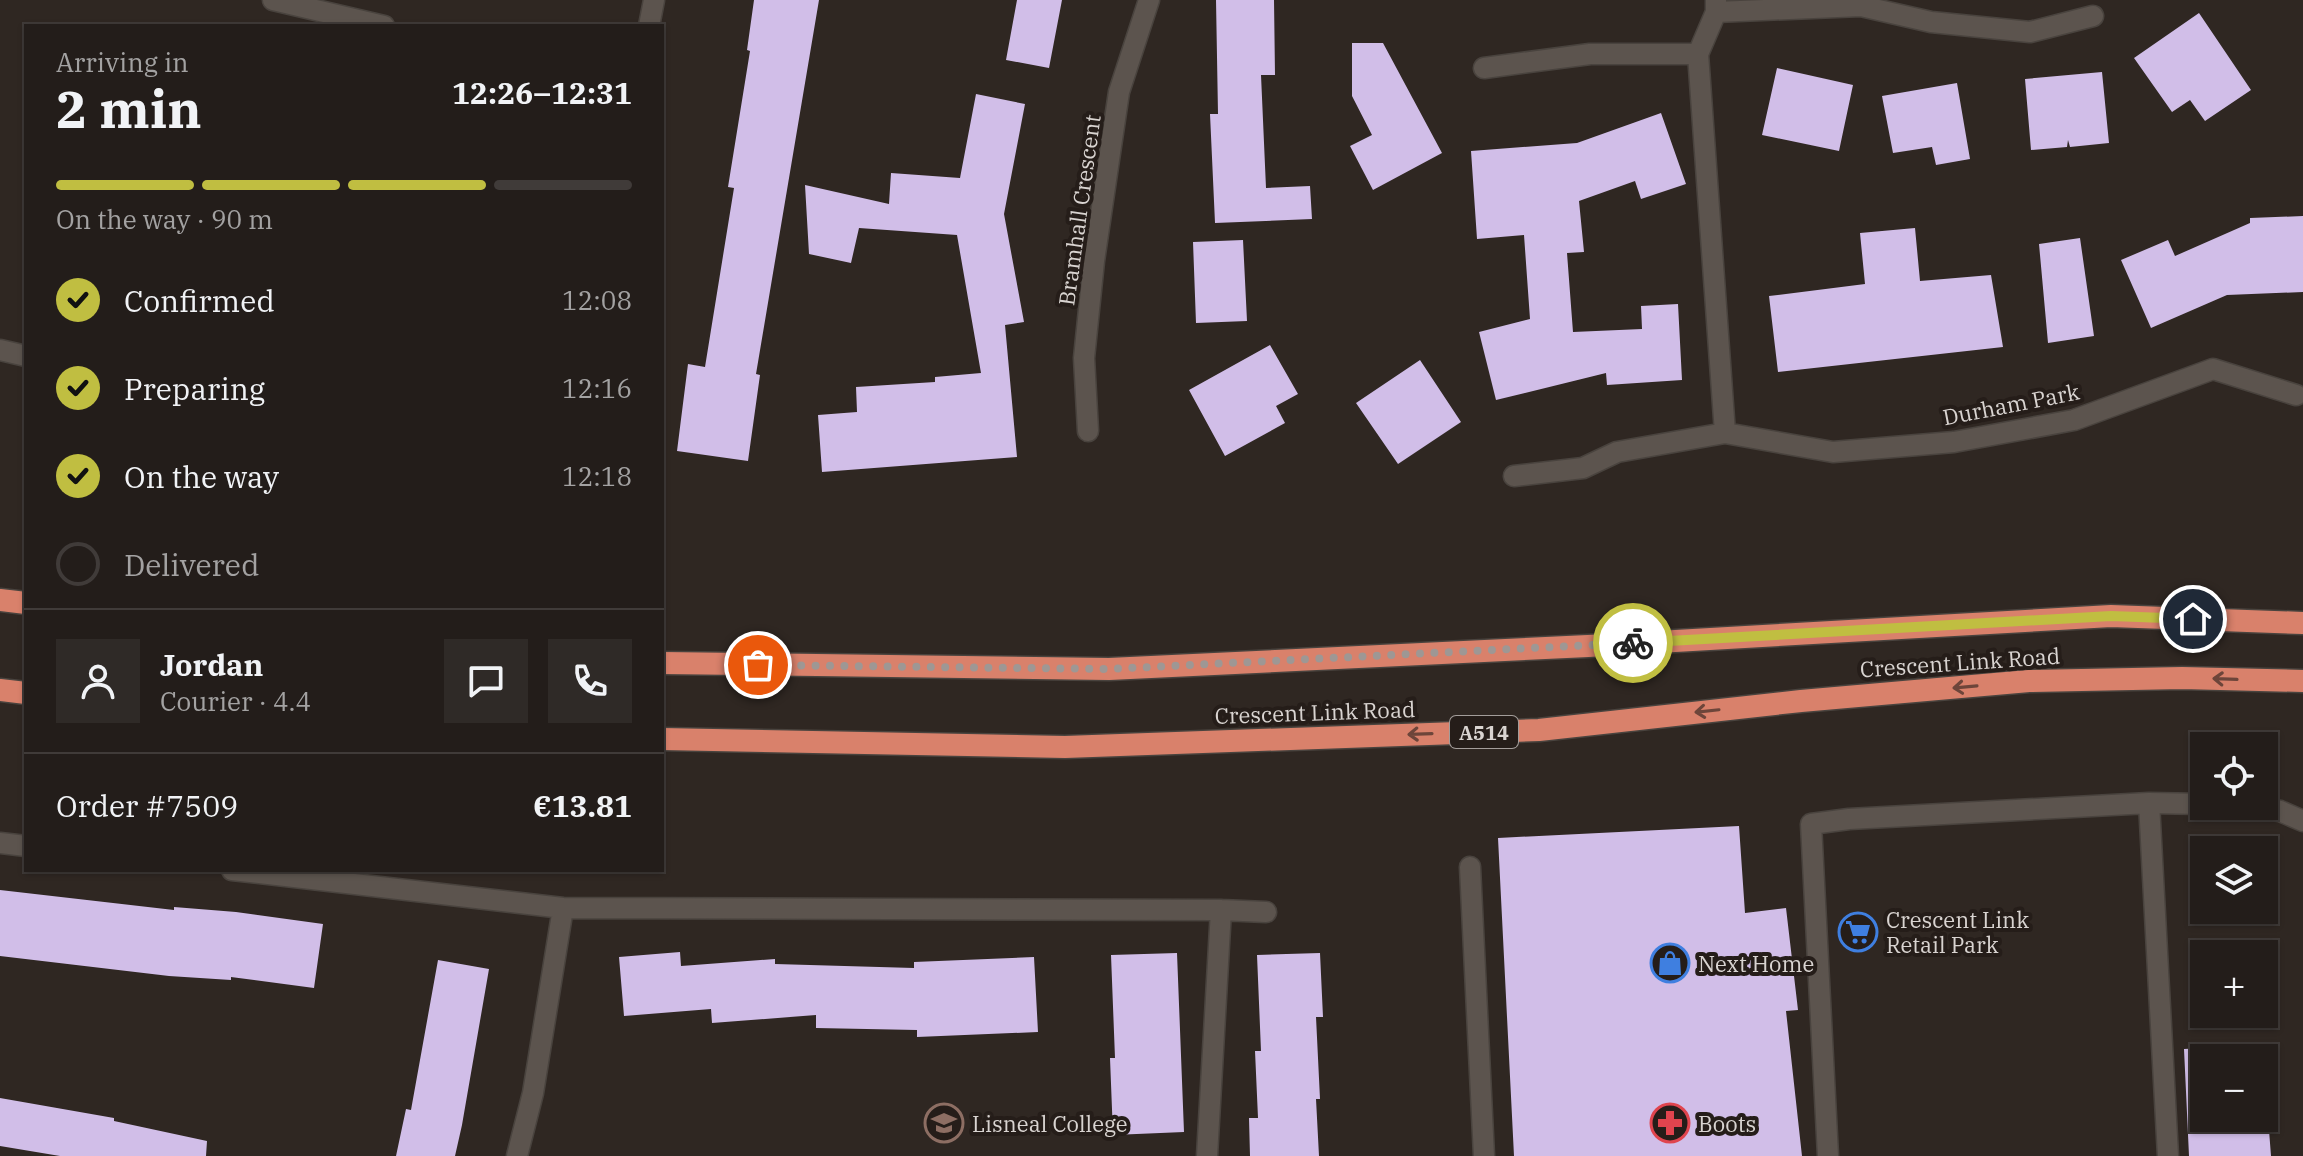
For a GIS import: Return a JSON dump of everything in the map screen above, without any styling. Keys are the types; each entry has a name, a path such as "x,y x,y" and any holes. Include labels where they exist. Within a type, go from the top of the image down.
{"highway":[{"path":"0,600 24,603"},
{"name":"Crescent Link Road","path":"664,663 1109,669 2111,616 2303,623"},
{"name":"Crescent Link Road","path":"664,739 1095,746 1539,730 1801,701 2029,681 2182,678 2303,681"},
{"path":"0,690 24,693"}],"street":[{"path":"273,0 375,24"},
{"path":"649,24 654,0"},
{"name":"Bramhall Crescent","path":"1088,431 1084,358 1094,261 1119,92 1149,0"},
{"path":"1725,433 1698,54 1716,6 1861,6 1931,22 2030,32 2093,16"},
{"path":"1484,68 1590,54 1698,54"},
{"path":"0,350 24,356"},
{"name":"Durham Park","path":"1514,476 1583,468 1617,452 1725,433 1833,452 1954,442 2074,420 2213,369 2296,395"},
{"path":"2149,803 2168,1156"},
{"path":"1828,1156 1811,824 1849,819 2149,803 2190,804"},
{"path":"2278,811 2303,821"},
{"path":"0,843 24,846"},
{"path":"1470,867 1484,1156"},
{"path":"249,872 563,908 1266,912"},
{"path":"517,1156 533,1093 563,908"},
{"path":"1207,1156 1221,910"}],"building":[{"path":"754,0 819,0 756,374 760,375 748,461 677,451 688,364 705,367 734,188 728,187 750,51 747,50"},
{"path":"1017,0 1062,0 1049,68 1006,60"},
{"path":"1216,0 1274,0 1275,75 1261,75 1266,188 1310,186 1312,219 1215,223 1210,114 1218,114"},
{"path":"2199,13 2251,90 2205,121 2190,100 2172,112 2134,58"},
{"path":"1352,43 1383,43 1442,153 1373,190 1350,146 1372,135 1352,96"},
{"path":"1777,68 1853,85 1839,151 1762,135"},
{"path":"2102,72 2109,143 2070,147 2068,140 2067,147 2031,150 2025,79"},
{"path":"1957,83 1970,159 1936,165 1932,147 1893,153 1882,96"},
{"path":"976,94 1025,104 1004,214 1024,322 1005,325 1017,457 822,472 818,415 857,412 856,387 935,382 935,377 981,373 957,235 859,228 851,263 809,254 805,185 889,204 891,173 960,178"},
{"path":"1661,113 1686,184 1641,199 1635,181 1579,201 1584,252 1567,253 1573,332 1642,329 1641,306 1678,304 1682,380 1607,385 1606,373 1496,400 1479,332 1530,319 1524,235 1477,239 1471,151 1577,143"},
{"path":"2303,216 2303,292 2227,295 2151,328 2121,260 2168,240 2175,256 2250,223 2250,218"},
{"path":"1915,228 1920,281 1991,275 2003,347 1778,372 1769,296 1865,284 1860,233"},
{"path":"2080,238 2094,336 2048,343 2039,244"},
{"path":"1243,240 1247,321 1196,323 1193,242"},
{"path":"1270,345 1298,394 1276,406 1285,423 1225,456 1189,390"},
{"path":"1420,360 1461,422 1398,464 1356,403"},
{"path":"1739,826 1745,913 1786,908 1798,1010 1786,1011 1802,1156 1514,1156 1498,838"},
{"path":"0,890 174,910 174,907 236,912 323,924 314,988 231,977 231,980 169,976 0,956"},
{"path":"680,952 681,966 775,959 775,964 914,968 914,962 1034,957 1038,1032 917,1037 917,1030 816,1028 816,1015 712,1023 711,1009 624,1016 619,957"},
{"path":"1177,953 1184,1132 1113,1135 1110,1058 1115,1058 1111,955"},
{"path":"1320,953 1323,1017 1316,1017 1319,1156 1250,1156 1249,1118 1258,1118 1255,1051 1261,1051 1257,955"},
{"path":"438,960 489,969 462,1125 455,1156 396,1156 406,1109 411,1110"},
{"path":"2184,1049 2190,1049 2190,1132 2269,1132 2271,1156 2189,1156"},
{"path":"0,1098 114,1118 114,1121 207,1141 206,1156 60,1156 0,1146"}],"way so far":[{"path":"758,665 1109,669 1633,643"}],"place":[{"name":"Crescent Link Retail Park","path":"1858,932"},
{"name":"Next Home","path":"1670,963"},
{"name":"Lisneal College","path":"944,1123"},
{"name":"Boots","path":"1670,1123"}],"route":[{"path":"1633,643 2111,616 2193,619"}]}
